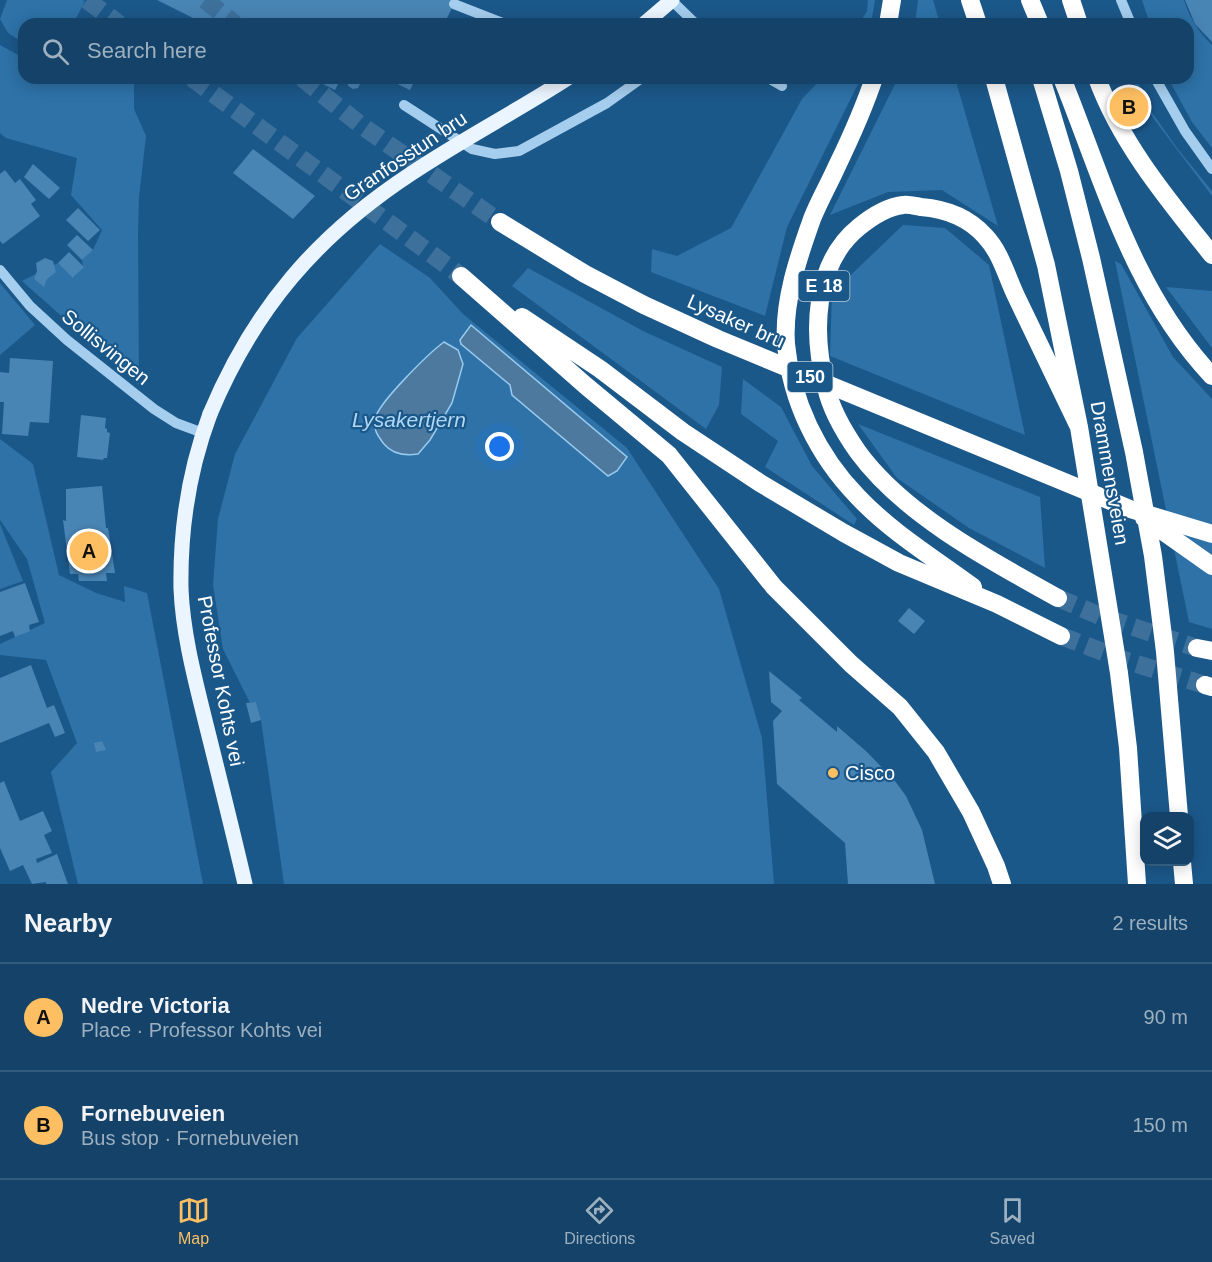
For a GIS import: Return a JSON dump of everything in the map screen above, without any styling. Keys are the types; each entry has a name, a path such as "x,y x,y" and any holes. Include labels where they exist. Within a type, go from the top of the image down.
{"highway":[{"path":"889,18 892,0"},
{"path":"970,0 976,18"},
{"path":"1020,0 1025,18"},
{"path":"1030,0 1038,18"},
{"path":"1071,0 1077,18"},
{"name":"E 18","path":"872,84 860,117 812,218 797,264 789,301 786,343 796,394 811,432 835,471 859,499 898,532 997,604"},
{"name":"Drammensveien","path":"996,84 1046,265 1079,427 1119,673 1128,748 1137,884"},
{"name":"Drammensveien","path":"1043,84 1069,171 1091,258 1138,475 1153,556 1165,652 1179,812"},
{"path":"1064,84 1114,218 1136,266 1164,314 1212,376"},
{"path":"1099,84 1105,100 1161,192 1212,255"},
{"name":"E 18","path":"1059,598 997,565 936,524 885,484 858,452 837,418 826,388 818,341 819,304 828,268 845,238 872,217 903,205 935,208 964,217 986,236 1003,261 1013,290 1079,427"},
{"name":"Lysaker bru","path":"500,222 585,274 718,339 1130,509"},
{"path":"1002,884 971,812 936,752 900,707 851,664 774,587 669,455 461,276 600,369 683,432 760,483 899,563 997,604 1061,636"},
{"path":"1130,509 1212,566"},
{"name":"150","path":"1130,509 1212,534"},
{"path":"1182,866 1184,884"}],"main road":[{"path":"651,18 671,0"},
{"name":"Granfosstun bru","path":"210,414 226,378 257,322 276,295 328,238 354,214 414,171 558,84"},
{"name":"Professor Kohts vei","path":"210,414 191,475 182,550 182,591 186,634 196,684 245,884"}],"street":[{"path":"671,0 690,18"},
{"path":"1121,0 1128,18"},
{"path":"454,4 490,18"},
{"path":"404,105 472,149 495,154 507,153 519,151 550,135 607,103 634,84"},
{"path":"777,84 782,87"},
{"path":"1158,84 1185,131 1212,169"},
{"name":"Sollisvingen","path":"0,270 30,306 75,347 154,409 177,423 203,433"}],"shaded area":[{"path":"7,0 85,1 76,18 18,18 18,39 8,33 0,19"},
{"path":"868,0 875,0 872,18 863,18 867,11"},
{"path":"918,0 933,0 938,18 916,18"},
{"path":"1142,0 1184,0 1192,18 1148,18"},
{"path":"1194,22 1212,45 1212,148 1192,122 1171,84 1194,84"},
{"path":"0,45 18,55 18,84 134,84 134,109 146,136 139,197 139,385 22,281 58,263 74,278 83,267 82,260 93,250 102,230 71,195 77,158 6,138 0,133"},
{"path":"816,84 858,84 787,227 765,316 651,272 652,249 677,256 731,228 802,99"},
{"path":"895,84 957,84 998,226 942,190 888,192 830,215"},
{"path":"1135,84 1139,84 1151,111 1212,191 1212,196 1148,111"},
{"path":"903,225 945,228 989,265 1025,435 830,356 832,293"},
{"path":"380,244 430,278 463,314 627,448 719,589 762,738 774,884 284,884 261,720 256,702 250,703 223,649 213,585 218,519 235,454 297,338"},
{"path":"1115,261 1121,264 1173,357 1212,399 1212,629 1189,622"},
{"path":"528,268 643,331 722,367 719,405 706,429 512,286"},
{"path":"0,283 35,325 0,355"},
{"path":"1166,287 1212,291 1212,348"},
{"path":"743,379 781,407 812,466 857,519 854,525 765,467 778,441 741,414"},
{"path":"858,424 1040,497 1045,568 969,528 897,478"},
{"path":"0,439 33,464 59,575 96,593 125,602 124,586 147,593 203,884 78,884 51,772 77,743 46,660 0,655 0,644 45,623 27,559 0,520"},
{"path":"0,524 23,581 0,589"}],"water":[{"path":"471,325 627,457 617,471 608,476 512,395 510,385 461,344 460,340"},
{"name":"Lysakertjern","path":"444,342 458,350 463,364 452,403 430,440 418,454 395,453 376,433 375,419 378,412 405,379"}],"building":[{"path":"157,0 456,0 447,18 193,18"},
{"path":"1185,0 1212,0 1212,42 1195,24"},
{"path":"323,84 338,84 335,90"},
{"path":"348,84 360,84 358,88 353,89"},
{"path":"398,84 413,84 410,90"},
{"path":"253,149 315,196 293,219 233,173"},
{"path":"33,164 60,188 49,199 24,177"},
{"path":"5,170 15,183 20,179 36,200 31,204 40,216 3,244 0,241 0,174"},
{"path":"78,208 100,230 88,241 66,220"},
{"path":"77,235 93,250 82,260 67,245"},
{"path":"69,252 84,267 73,278 58,263"},
{"path":"45,258 53,261 56,272 47,279 44,287 34,279 37,271 36,263"},
{"path":"10,358 53,361 49,423 30,422 28,436 2,434 4,402 0,402 0,372 9,373"},
{"path":"81,415 106,418 105,428 110,433 107,458 103,460 77,457"},
{"path":"102,486 106,528 108,528 115,573 106,573 107,581 79,581 78,574 70,574 63,520 66,521 66,489"},
{"path":"25,583 39,622 29,625 30,631 15,637 13,631 0,636 0,592"},
{"path":"909,608 925,621 914,634 898,621"},
{"path":"31,665 47,708 54,705 65,733 55,737 49,723 0,743 0,678"},
{"name":"Cisco","path":"769,671 802,698 799,700 837,732 837,726 867,752 895,781 906,796 922,830 935,884 848,884 845,843 777,784 773,721 782,711 771,702"},
{"path":"256,702 261,720 251,723 246,703"},
{"path":"102,741 106,750 96,752 94,743"},
{"path":"4,781 20,821 43,811 52,831 44,835 52,853 36,859 37,863 57,854 68,884 46,884 46,882 32,884 23,865 10,871 0,848 0,783"}],"tunnel":[{"path":"87,0 111,18"},
{"path":"205,0 228,18"},
{"path":"200,84 461,276"},
{"path":"310,84 362,126 500,222"},
{"path":"1058,598 1100,616 1197,648"},
{"path":"1061,636 1124,660 1205,685"}],"place":[{"name":"Fornebuveien","path":"1129,107"},
{"name":"Nedre Victoria","path":"89,551"},
{"name":"Cisco","path":"833,773"}]}
